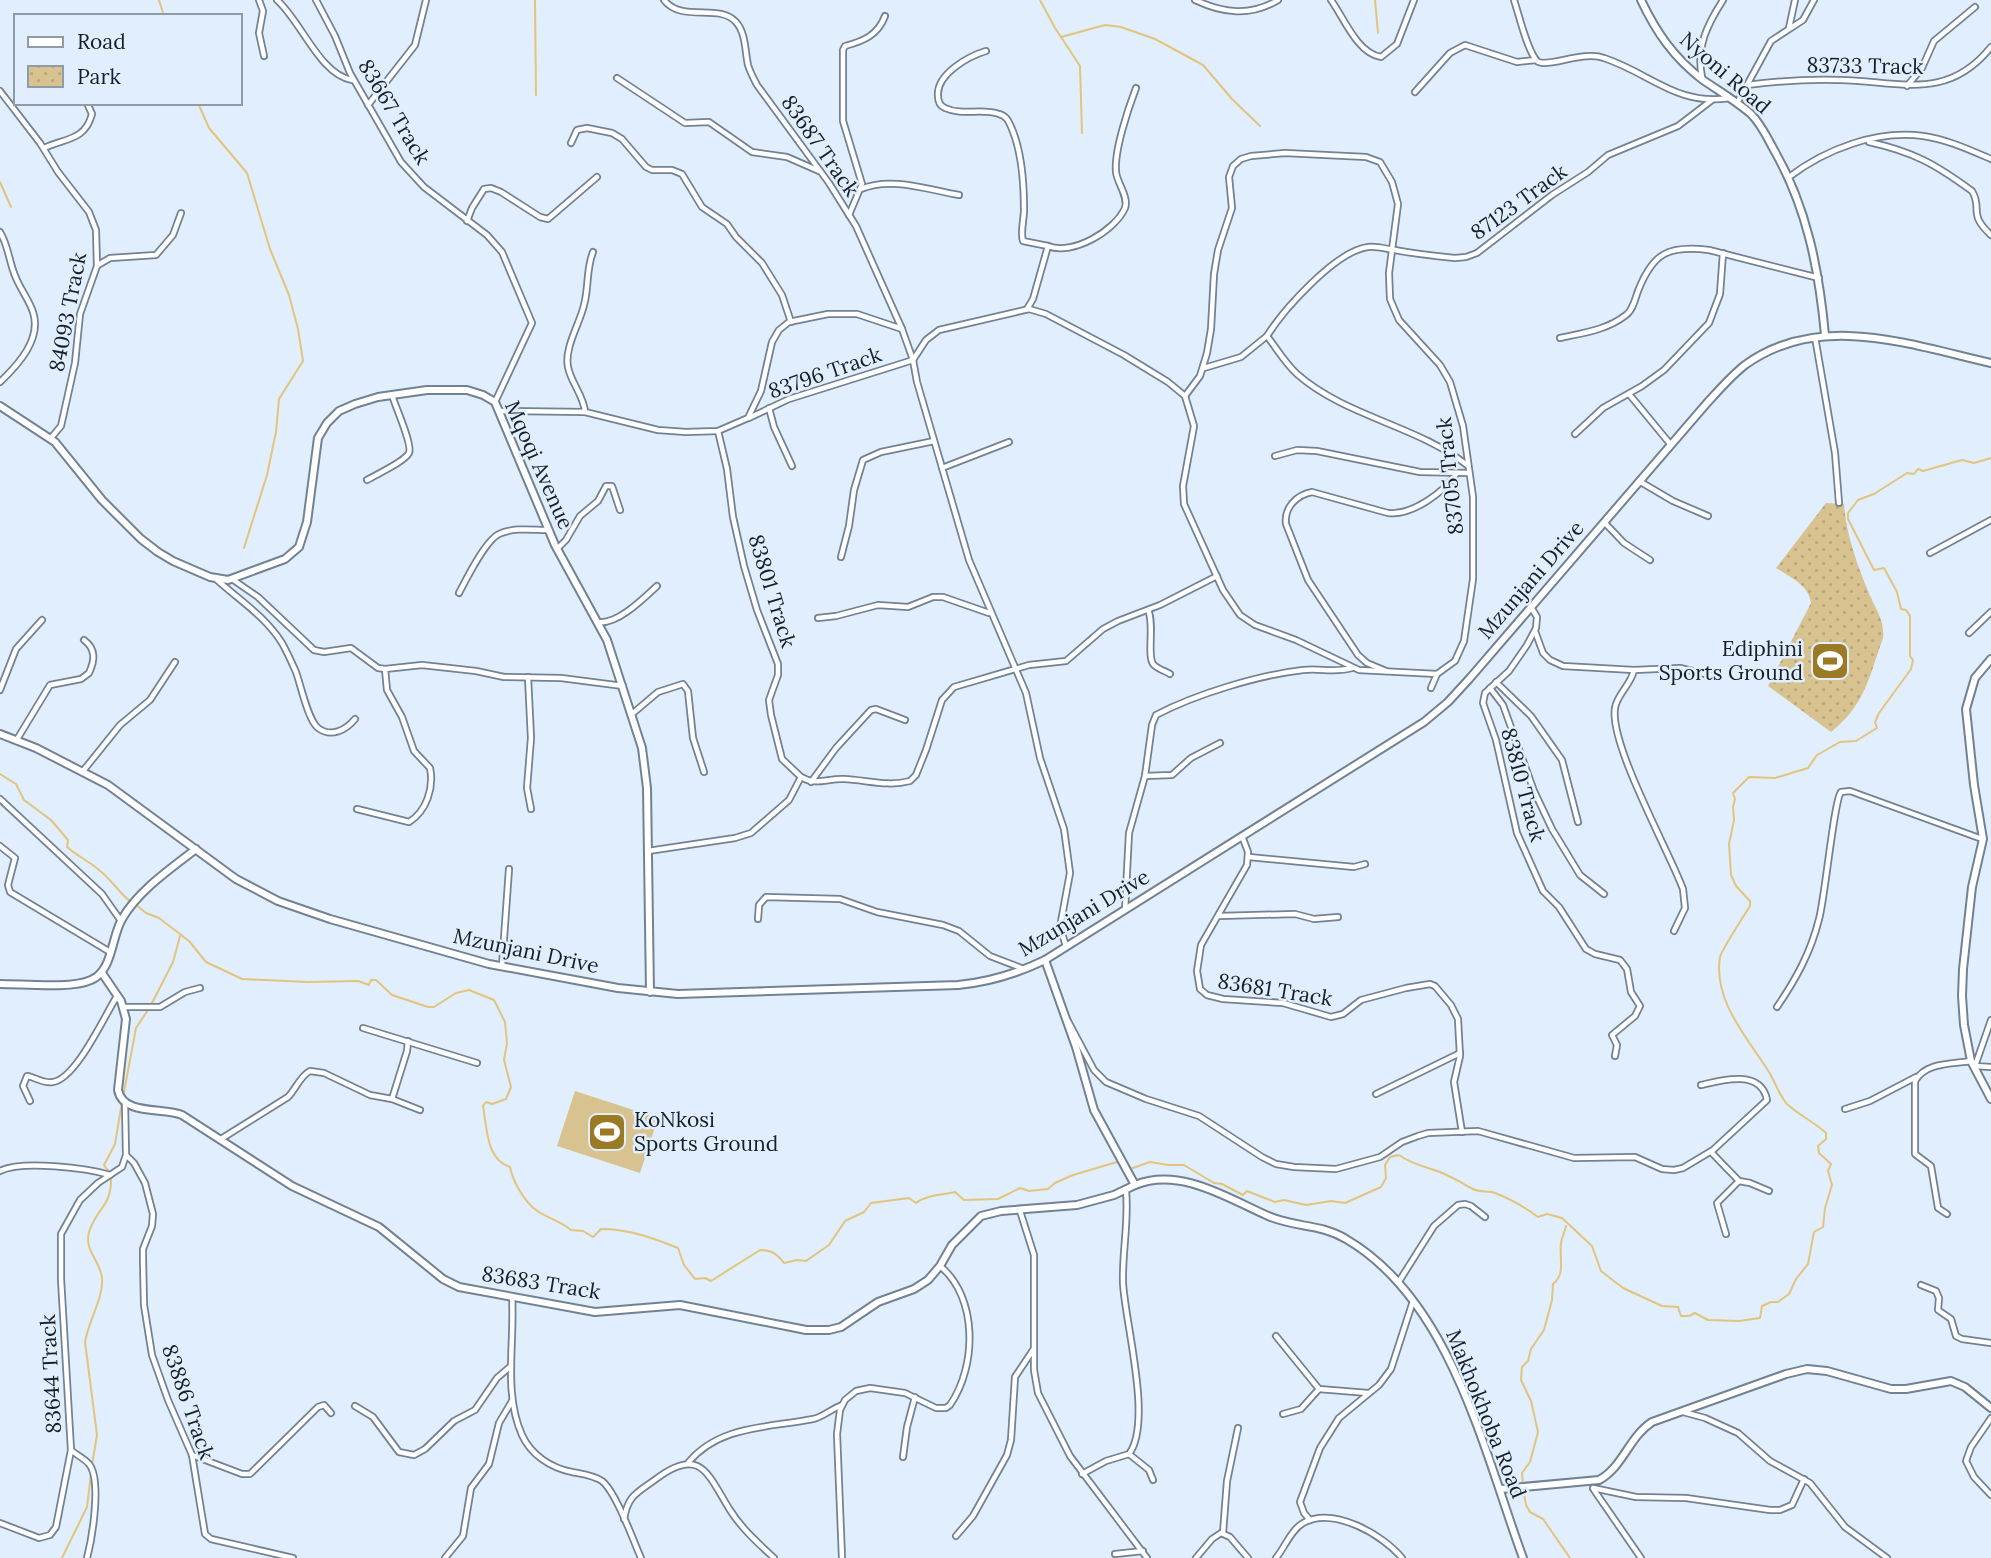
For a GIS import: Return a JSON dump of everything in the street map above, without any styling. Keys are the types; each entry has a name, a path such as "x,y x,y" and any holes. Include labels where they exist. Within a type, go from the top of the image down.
{"street":[{"path":"259,0 263,11 259,33 264,56"},
{"path":"277,0 334,73 353,80"},
{"name":"83667 Track","path":"316,0 335,36 353,80 407,170 424,187 487,235 502,252 532,320 521,351 495,402"},
{"path":"368,105 415,45 426,0"},
{"name":"83687 Track","path":"664,0 670,7 679,10 724,15 736,22 741,32 749,70 757,85 849,215 902,329 969,560 1028,702 1037,749 1064,829 1068,850 1069,887 1060,927 1066,946"},
{"path":"1195,0 1231,12 1261,9 1278,0"},
{"path":"1331,0 1358,41 1371,54 1381,57 1397,44 1414,0"},
{"path":"1514,0 1536,60"},
{"name":"Nyoni Road","path":"1641,0 1670,51 1759,123 1789,177 1820,278 1825,335"},
{"path":"1702,79 1702,42 1710,21 1723,0"},
{"path":"1789,29 1795,0"},
{"path":"1737,103 1770,41 1803,20 1814,0"},
{"path":"1907,86 1919,73 1938,37 1975,7"},
{"path":"849,215 861,189 861,178 843,121 843,50 845,46 863,41 875,33 885,16"},
{"path":"1415,92 1450,53 1465,45 1517,62 1536,60 1546,65 1577,56 1603,57 1640,72 1679,94 1696,99 1730,98"},
{"name":"83733 Track","path":"1748,85 1840,80 1907,86 1939,83 1959,75 1977,63 1991,47"},
{"path":"986,51 966,60 941,80 937,90 938,102 944,108 999,113 1008,119 1014,135 1021,177 1024,205 1021,238 1029,244 1063,248 1097,237 1109,228 1125,207 1116,176 1116,159 1136,88"},
{"path":"617,78 685,123 709,122 752,152 787,157 819,171"},
{"name":"84093 Track","path":"0,91 92,217 96,230 97,266 78,322 75,363 64,416 59,432 51,438"},
{"name":"87123 Track","path":"1203,369 1241,357 1267,336 1289,304 1351,253 1376,247 1455,258 1472,256 1552,195 1588,173 1608,155 1678,126 1712,100"},
{"path":"44,148 81,134 92,114 89,105"},
{"path":"571,143 577,130 587,128 605,131 622,139 646,167 682,174 702,206 727,224 736,237 762,262 782,295 791,322"},
{"path":"1789,177 1825,153 1864,141 1899,136 1922,136 1953,144 1991,159"},
{"path":"1864,141 1900,149 1922,158 1972,191 1976,197 1976,216 1979,223 1991,235"},
{"name":"83705 Track","path":"1185,396 1193,389 1203,369 1211,329 1212,292 1218,250 1232,208 1228,177 1233,166 1241,159 1285,153 1366,157 1377,160 1388,174 1398,199 1388,281 1393,310 1440,365 1450,382 1461,417 1469,473 1473,518 1471,593 1460,652 1451,665 1437,674 1431,688"},
{"path":"467,221 484,190 494,189 548,219 597,177"},
{"path":"861,189 875,184 897,184 960,194"},
{"path":"97,266 110,258 156,255 173,235 181,213"},
{"path":"0,232 8,247 17,280 34,316 35,325 24,355 0,382"},
{"path":"1027,309 1033,299 1048,246"},
{"path":"1560,338 1599,330 1627,314 1644,278 1660,255 1693,249 1723,253 1820,278"},
{"path":"585,412 584,402 568,369 568,359 585,303 587,270 593,252"},
{"path":"1575,433 1603,408 1664,370 1709,323 1720,293 1723,253"},
{"path":"913,360 926,340 939,330 1027,309 1046,314 1097,340 1168,382 1185,396 1194,426 1184,473 1184,503 1230,603 1245,620 1306,644 1353,668 1437,674"},
{"path":"748,418 761,391 772,342 779,330 791,322 828,314 857,314 902,329"},
{"name":"Mzunjani Drive","path":"0,734 83,771 119,792 236,879 297,909 502,967 650,992 698,994 958,985 991,981 1045,960 1431,716 1457,693 1639,481 1726,382 1744,366 1784,345 1825,335 1863,336 1991,363"},
{"path":"1267,336 1291,369 1310,384 1359,411 1427,441 1467,465"},
{"path":"1814,337 1835,453 1839,503"},
{"name":"83796 Track","path":"718,431 803,395 913,360"},
{"name":"Mqoqi Avenue","path":"0,406 51,438 71,458 102,500 141,539 173,561 216,579 232,579 285,559 299,547 307,522 318,438 327,423 348,406 392,395 455,389 483,395 495,402 548,530 598,622 624,686 642,748 646,771 650,992"},
{"path":"1629,394 1671,445"},
{"path":"367,480 405,458 410,451 392,395"},
{"path":"769,408 774,427 792,466"},
{"path":"499,411 585,412 658,430 718,431"},
{"name":"83801 Track","path":"718,431 744,566 757,610 778,664 778,676 769,700 771,715 782,759 801,777"},
{"path":"841,557 863,460 881,452 934,441"},
{"path":"942,468 1009,442"},
{"path":"1275,456 1297,450 1317,451 1420,472 1469,473"},
{"path":"1388,672 1367,663 1357,655 1308,580 1286,524 1287,509 1300,496 1312,492 1388,513 1400,513 1433,496 1457,473"},
{"path":"1639,481 1673,501 1708,516"},
{"path":"557,549 566,540 580,516 598,500 606,486 612,486 615,490 620,510"},
{"path":"1930,553 1991,520"},
{"path":"1604,522 1624,543 1650,560"},
{"path":"459,593 489,544 499,534 516,530 548,530"},
{"path":"648,851 735,838 751,833 789,800 801,777 811,782 845,779 884,785 910,782 916,775 942,700 948,692 964,682 1029,665 1066,661 1103,629 1217,576"},
{"path":"216,579 264,619 281,642 317,727 335,733 346,728 355,719"},
{"path":"232,579 258,597 314,649 324,652 351,648 385,669 422,665 504,677 561,678 624,686"},
{"path":"598,622 606,623 633,608 657,586"},
{"path":"818,618 878,605 908,607 933,597 943,597 990,613"},
{"path":"1531,607 1537,617 1535,631 1516,663 1490,688 1503,705 1534,792 1559,841 1580,875 1604,894"},
{"path":"1148,610 1153,625 1150,659 1154,665 1170,674"},
{"path":"1969,633 1991,612"},
{"path":"0,691 16,649 41,620"},
{"path":"1535,631 1540,649 1557,664 1634,670 1680,668 1717,677"},
{"path":"16,741 50,685 81,679 89,673 94,655 90,645 84,640"},
{"path":"1991,659 1975,678 1966,709 1983,843 1972,887 1963,970 1964,1025 1973,1064 1991,1099"},
{"path":"83,771 120,725 150,700 175,662"},
{"path":"1125,910 1129,833 1145,776 1152,725 1156,715 1268,676 1304,670 1340,672 1353,668"},
{"path":"357,808 409,821 423,808 431,784 430,768 414,751 402,717 387,690 385,669"},
{"path":"1634,670 1616,703 1615,717 1625,757 1684,889 1685,908 1674,931"},
{"path":"528,677 531,737 527,788 531,809"},
{"path":"1496,682 1531,716 1562,760 1578,821"},
{"path":"632,713 658,692 683,684 688,691 693,738 704,772"},
{"name":"83810 Track","path":"1490,688 1483,696 1483,703 1500,752 1516,828 1533,872 1543,891 1559,907 1584,947 1591,953 1624,963 1629,974 1631,992 1639,1003 1635,1016 1612,1035 1617,1045 1615,1056"},
{"path":"811,782 836,748 871,710 876,709 905,720"},
{"path":"1145,776 1172,775 1191,758 1220,743"},
{"path":"1777,1007 1805,962 1819,921 1836,819 1836,799 1841,792 1850,792 1991,848"},
{"path":"0,799 102,894 121,921"},
{"path":"1242,836 1248,857 1354,867 1365,864"},
{"path":"0,846 15,858 8,885 10,892 110,952"},
{"path":"0,984 82,984 91,981 102,972 126,912 145,892 196,849"},
{"name":"83681 Track","path":"1248,857 1241,878 1201,945 1197,963 1200,989 1207,995 1234,1001 1283,1003 1332,1017 1343,1014 1358,1000 1406,988 1433,985 1442,992 1456,1015 1460,1053 1454,1083 1462,1132"},
{"path":"502,967 509,869"},
{"path":"758,919 759,905 766,897 841,899 877,912 953,927 990,956 1025,970"},
{"path":"1219,916 1295,914 1314,919 1338,917"},
{"path":"1045,960 1094,1110 1135,1185"},
{"path":"102,972 123,1007 126,1028 118,1090 125,1103 126,1155"},
{"path":"123,1007 160,1007 185,992 200,989"},
{"path":"30,1101 23,1086 27,1076 50,1083 61,1079 88,1048 117,995"},
{"path":"1065,1018 1073,1027 1094,1070 1106,1082 1146,1099 1199,1116 1276,1164 1314,1169 1336,1169 1380,1157 1402,1142 1418,1136 1462,1132 1487,1133 1578,1159 1636,1157 1671,1170 1683,1168 1711,1152 1764,1105 1767,1095 1755,1083 1743,1078 1701,1085"},
{"path":"1973,1064 1991,1020"},
{"path":"363,1028 477,1063"},
{"path":"393,1099 408,1051 408,1041"},
{"path":"1376,1094 1460,1053"},
{"path":"1845,1110 1870,1101 1932,1067 1973,1064 1991,1066"},
{"path":"221,1139 288,1097 296,1090 303,1076 310,1071 324,1073 370,1095 393,1099 420,1110"},
{"path":"1917,1077 1915,1154 1931,1166 1939,1209 1947,1214"},
{"name":"83683 Track","path":"125,1103 172,1111 221,1139 292,1186 379,1227 447,1282 473,1290 595,1312 680,1305 806,1330 828,1330 848,1324 878,1302 921,1285 940,1266 952,1245 981,1216 1001,1211 1077,1205 1126,1191 1135,1185"},
{"path":"1711,1152 1739,1181 1769,1191"},
{"name":"83644 Track","path":"0,1523 39,1538 52,1533 58,1522 71,1450 61,1234 80,1200 98,1182 122,1167 126,1155"},
{"name":"83886 Track","path":"126,1155 134,1163 145,1183 153,1214 152,1226 143,1249 144,1305 152,1355 192,1455 205,1534 211,1539 293,1558"},
{"path":"0,1171 12,1167 45,1167 90,1169 111,1175"},
{"name":"Makhokhoba Road","path":"1135,1185 1161,1180 1195,1185 1226,1195 1279,1221 1327,1229 1346,1238 1372,1257 1425,1316 1448,1359 1501,1489 1523,1558"},
{"path":"1726,1234 1717,1203 1739,1181"},
{"path":"1082,1474 1106,1461 1129,1454 1135,1442 1138,1422 1123,1264 1128,1215 1126,1191"},
{"path":"1398,1283 1434,1226 1458,1206 1471,1206 1485,1217"},
{"path":"1020,1211 1034,1255 1034,1349 1038,1392 1051,1421 1082,1474 1147,1558"},
{"path":"624,1520 627,1506 633,1496 669,1470 688,1463 705,1446 723,1436 763,1426 814,1419 842,1405 852,1393 865,1388 905,1393 936,1408 949,1407 956,1396 967,1362 970,1340 957,1283 940,1266"},
{"path":"1921,1285 1937,1291 1938,1310 1951,1319 1956,1336 1991,1343"},
{"path":"512,1295 513,1400 523,1438 538,1457 561,1470 587,1475 604,1482 641,1558"},
{"path":"1310,1520 1300,1502 1320,1448 1339,1418 1386,1377 1413,1300"},
{"path":"1276,1336 1319,1389 1369,1393"},
{"path":"956,1536 973,1516 1007,1455 1011,1440 1015,1377 1034,1349"},
{"path":"355,1406 373,1417 399,1452 414,1455 454,1422 475,1410 497,1378 512,1366"},
{"path":"1590,1485 1610,1473 1645,1426 1678,1411 1807,1369 1827,1371 1891,1388 1906,1389 1951,1381 1965,1387 1991,1408"},
{"path":"1283,1414 1301,1409 1319,1389"},
{"path":"903,1457 915,1397"},
{"path":"445,1558 463,1536 471,1488 489,1464 499,1423 513,1400"},
{"path":"192,1455 242,1474 250,1474 317,1407 324,1405 331,1413"},
{"path":"842,1405 837,1434 842,1558"},
{"path":"1678,1411 1705,1418 1738,1433 1770,1461 1804,1479 1815,1487 1850,1531 1887,1558"},
{"path":"1991,1418 1970,1447 1966,1461 1974,1477 1991,1495"},
{"path":"1223,1533 1227,1481 1238,1428"},
{"path":"71,1450 88,1463 93,1473 94,1521 87,1558"},
{"path":"1129,1454 1149,1470 1153,1480"},
{"path":"688,1463 698,1465 709,1474 749,1535 774,1558"},
{"path":"1501,1489 1590,1485 1636,1497 1686,1498 1776,1511 1792,1505 1804,1479"},
{"path":"1590,1485 1641,1558"},
{"path":"1276,1558 1297,1529 1310,1520 1331,1519 1355,1524 1377,1536 1402,1558"},
{"path":"1196,1558 1212,1539 1223,1533"},
{"path":"1223,1533 1230,1537 1248,1558"},
{"path":"1115,1554 1143,1551"}],"green space":[{"path":"1826,503 1844,504 1853,549 1881,619 1883,631 1883,638 1859,701 1831,732 1768,686 1811,603 1803,586 1776,568"},
{"name":"KoNkosi Sports Ground","path":"575,1091 658,1118 640,1173 557,1146"}],"waterway":[{"path":"159,0 163,14"},
{"path":"535,0 536,95"},
{"path":"1040,0 1080,66 1082,133"},
{"path":"1375,0 1378,33"},
{"path":"1061,37 1105,25 1121,27 1155,39 1203,65 1260,126"},
{"path":"199,105 209,128 247,173 270,249 289,295 303,361 279,399 276,432 267,475 244,548"},
{"path":"0,182 11,207"},
{"path":"1130,1169 1150,1162 1184,1165 1214,1183 1222,1184 1243,1195 1247,1191 1275,1202 1284,1200 1306,1205 1331,1201 1345,1203 1381,1187 1386,1178 1385,1165 1390,1157 1399,1155 1476,1190 1500,1195 1538,1217 1547,1214 1562,1218 1592,1246 1601,1271 1623,1288 1662,1306 1678,1307 1681,1316 1695,1313 1708,1320 1739,1321 1760,1318 1762,1306 1778,1302 1789,1294 1796,1279 1808,1264 1814,1232 1823,1227 1832,1185 1828,1171 1831,1164 1819,1153 1818,1146 1826,1139 1826,1133 1784,1100 1734,1018 1722,989 1720,957 1750,906 1750,901 1736,886 1731,875 1729,844 1734,820 1733,793 1749,777 1775,778 1808,768 1817,755 1840,742 1856,741 1877,728 1875,722 1879,713 1911,669 1913,660 1910,656 1910,616 1906,610 1901,609 1897,592 1884,568 1874,570 1848,519 1848,513 1858,500 1874,494 1907,473 1914,474 1918,469 1923,471 1962,460 1974,463 1991,458"},
{"path":"0,774 16,784 24,800 51,820 68,840 67,847 103,874 131,902"},
{"path":"136,905 159,918 189,941 206,962 242,979 358,981 369,985 371,980 376,980 392,995 428,1007 434,1007 456,993 469,990 494,1000 505,1022 507,1043 504,1060 511,1087 506,1099 492,1104 486,1102 483,1106 492,1150 502,1163 510,1167 523,1196 536,1210 571,1230 583,1231 593,1237 601,1229 631,1232 678,1248 684,1265 695,1279 705,1278 711,1281 760,1250 774,1253 784,1263 806,1261 829,1245 845,1221 864,1212 871,1203 909,1198 916,1203 929,1197 955,1192 964,1200 998,1199 1020,1188 1029,1191 1048,1189 1073,1175 1117,1162 1122,1165"},
{"path":"151,1005 173,962 180,936"},
{"path":"123,1097 136,1028 148,1010"},
{"path":"109,1172 104,1165 115,1144 122,1102"},
{"path":"92,1465 97,1435 85,1342 101,1293 102,1278 88,1239 92,1224 107,1201 111,1177"},
{"path":"1523,1484 1522,1473 1530,1462 1538,1432 1531,1401 1521,1380 1522,1367 1544,1330 1553,1284 1561,1271 1561,1243 1566,1226"},
{"path":"62,1558 87,1507 91,1474"},
{"path":"1523,1489 1530,1512 1543,1519 1570,1558"}],"place":[{"name":"Ediphini Sports Ground","path":"1830,661"},
{"name":"KoNkosi Sports Ground","path":"607,1132"}]}
